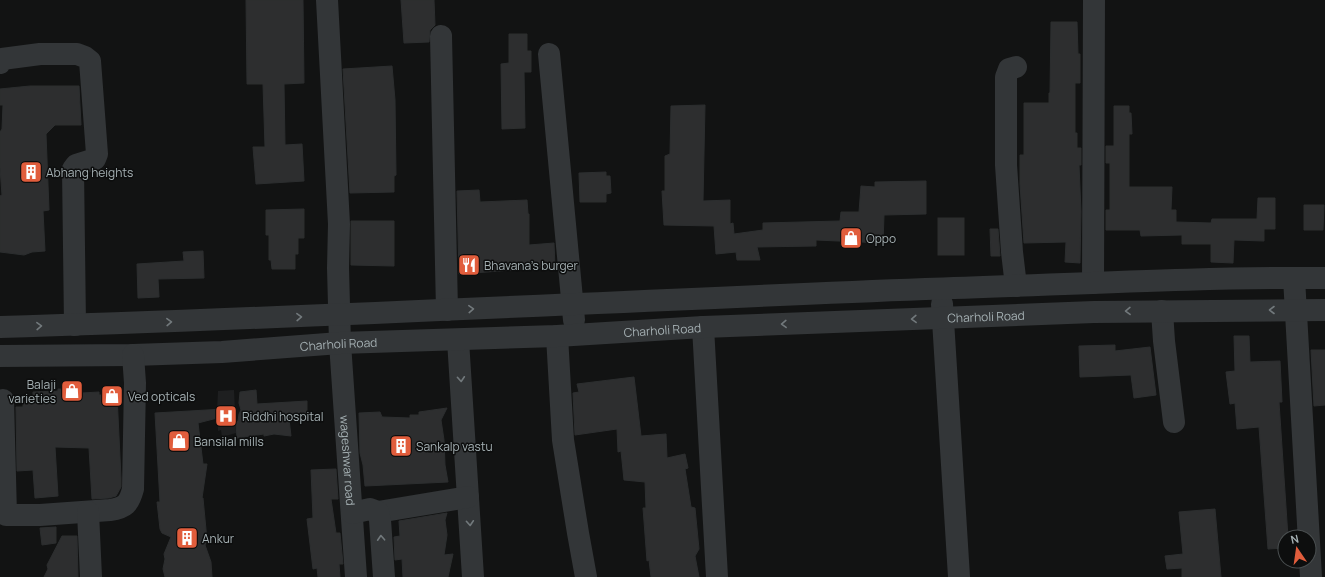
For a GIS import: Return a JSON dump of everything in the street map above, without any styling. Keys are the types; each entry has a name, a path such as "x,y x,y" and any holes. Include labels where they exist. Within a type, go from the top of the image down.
{"street":[{"name":"wageshwar road","path":"328,0 339,224 338,268 340,343 356,577"},
{"path":"1093,283 1094,0"},
{"path":"441,36 447,310"},
{"path":"0,63 2,59 40,54 77,54 90,61 97,154 95,159 82,162 76,165 73,169 75,325"},
{"path":"549,54 572,305 566,335 563,440 586,577"},
{"path":"1016,67 1009,69 1006,77 1006,165 1016,286"},
{"path":"0,327 1093,283 1249,278 1325,278"},
{"path":"1294,278 1311,577"},
{"path":"942,289 942,318 959,577"},
{"name":"Charholi Road","path":"0,356 133,355 222,352 340,343 458,340 703,327 1086,312 1325,310"},
{"path":"1162,311 1164,341 1174,422"},
{"path":"703,327 717,577"},
{"path":"458,340 473,577"},
{"path":"3,400 6,514 40,515 121,508 131,498 133,489 135,383 133,355"},
{"path":"352,513 370,509 378,512 468,497"},
{"path":"88,512 91,577"},
{"path":"378,512 380,520 384,577"}],"shaded area":[{"name":"Riddhi hospital","path":"234,390 236,433 222,437 221,430 218,431 218,391"}],"building":[{"path":"246,0 303,0 304,83 284,84 285,145 302,144 304,181 256,184 253,147 265,147 263,84 247,84"},
{"path":"401,0 434,0 435,25 430,30 429,42 404,43"},
{"path":"1051,22 1077,22 1078,54 1080,54 1080,83 1075,83 1075,133 1077,133 1077,148 1081,148 1081,165 1079,165 1081,212 1080,263 1065,262 1066,242 1024,243 1020,184 1020,155 1024,155 1024,103 1049,103"},
{"path":"509,34 527,34 527,51 531,51 531,72 524,72 525,128 502,129 501,64 509,63"},
{"path":"392,66 395,100 396,175 394,176 394,192 350,193 343,69"},
{"name":"Abhang heights","path":"30,86 79,86 81,125 55,125 46,134 49,210 43,211 45,251 32,252 24,255 0,252 0,196 2,195 0,132 2,129 3,105 0,105 0,89"},
{"path":"705,105 703,201 730,200 730,224 733,223 734,234 763,230 763,223 840,221 841,212 859,212 861,186 875,187 875,182 926,181 926,214 884,215 883,243 816,240 816,246 757,247 760,260 737,260 736,252 716,254 714,226 664,225 662,191 665,191 665,156 670,154 671,106"},
{"path":"1114,106 1129,106 1129,113 1131,113 1132,134 1129,134 1129,187 1172,187 1171,210 1176,210 1176,222 1211,223 1212,219 1257,219 1258,198 1275,198 1275,229 1264,229 1264,241 1234,240 1233,263 1211,262 1211,244 1182,244 1182,235 1141,236 1140,230 1106,230 1106,210 1110,210 1110,163 1106,163 1106,146 1114,146"},
{"path":"606,172 606,176 610,176 611,193 606,194 606,202 580,202 579,173"},
{"path":"479,190 480,202 527,200 529,214 529,245 554,243 555,267 459,274 457,191"},
{"path":"1304,205 1324,205 1323,230 1304,230"},
{"path":"304,209 304,238 298,238 298,254 295,254 295,269 272,269 271,260 269,260 269,235 266,235 266,210"},
{"path":"938,218 964,218 964,255 938,255"},
{"path":"351,221 394,221 394,266 351,265"},
{"path":"990,229 998,229 1000,256 991,256"},
{"path":"203,251 204,278 158,279 159,297 138,298 137,264 184,261 183,252"},
{"path":"1234,336 1249,336 1250,362 1280,361 1282,402 1279,402 1287,529 1277,529 1277,548 1268,549 1259,427 1237,429 1235,403 1230,404 1226,372 1235,371"},
{"path":"1115,345 1115,351 1150,347 1156,395 1134,398 1131,375 1080,377 1079,346"},
{"path":"1311,350 1325,350 1325,405 1314,406"},
{"path":"634,377 641,436 666,434 667,458 685,454 688,468 685,469 691,507 695,508 699,549 695,556 699,577 651,577 649,560 647,561 643,508 646,508 645,482 624,480 621,451 618,452 617,429 575,435 573,393 579,392 577,384"},
{"path":"58,389 82,390 82,393 99,392 99,395 117,395 121,487 116,496 92,499 89,448 55,447 58,496 35,498 33,470 17,471 16,407 23,407 23,402 33,401 33,392 58,391"},
{"path":"256,390 257,404 307,401 307,416 289,419 291,436 274,434 264,436 264,434 237,438 236,423 241,410 239,403 240,392"},
{"name":"Sankalp vastu","path":"447,408 441,420 448,482 365,486 360,453 359,413 380,412 382,417 410,418 410,415 419,415 419,412"},
{"path":"224,409 225,416 198,423 203,464 207,464 202,498 207,540 205,545 211,562 212,577 165,577 163,569 165,559 164,554 171,537 162,533 160,529 157,502 160,502 155,413"},
{"path":"336,469 338,499 331,499 336,533 340,533 343,564 339,564 340,577 318,577 317,568 313,569 307,519 313,518 311,470"},
{"path":"1215,509 1221,577 1182,577 1182,568 1167,569 1165,556 1183,554 1179,512"},
{"path":"447,513 445,520 447,535 444,555 453,554 448,577 403,577 402,559 395,560 394,537 400,536 399,521"},
{"path":"56,527 56,543 42,545 40,528"},
{"path":"62,536 77,536 78,577 44,577 48,569 47,565"}],"place":[{"name":"Abhang heights","path":"31,172"},
{"name":"Oppo","path":"851,238"},
{"name":"Bhavana's burger","path":"469,265"},
{"name":"Balaji varieties","path":"72,391"},
{"name":"Ved opticals","path":"112,396"},
{"name":"Riddhi hospital","path":"226,416"},
{"name":"Bansilal mills","path":"179,441"},
{"name":"Sankalp vastu","path":"401,446"},
{"name":"Ankur","path":"187,538"}]}
